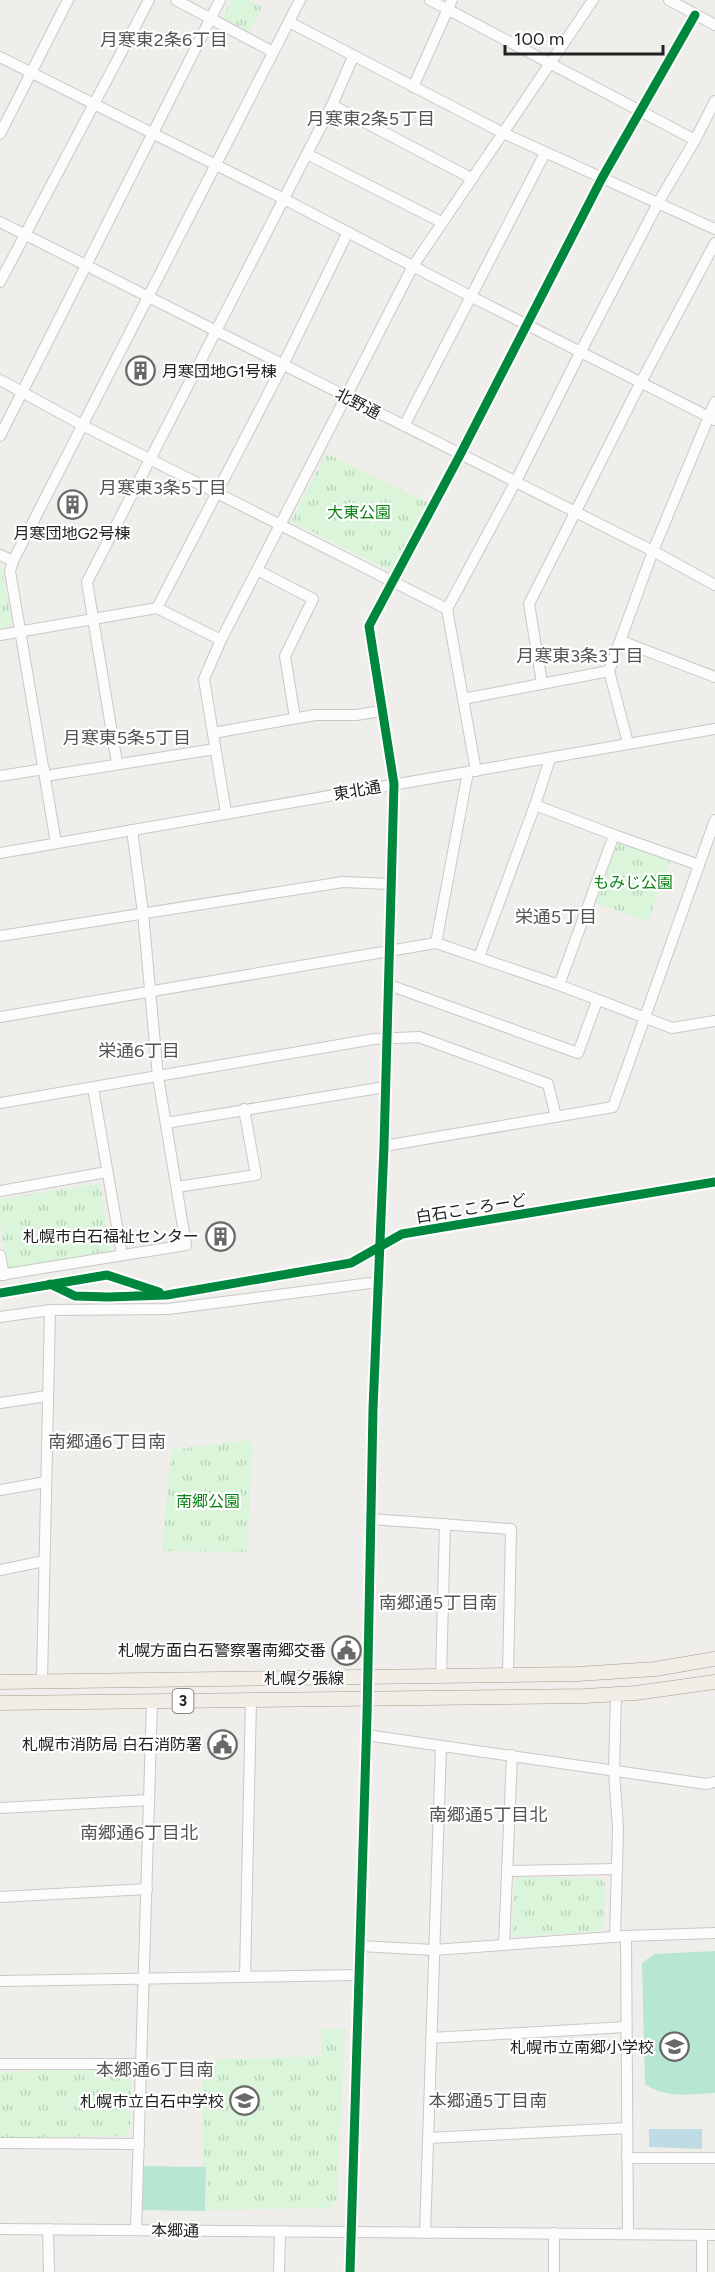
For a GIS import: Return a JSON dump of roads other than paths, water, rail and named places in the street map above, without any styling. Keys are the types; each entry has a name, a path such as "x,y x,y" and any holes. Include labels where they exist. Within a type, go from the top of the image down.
{"main road":[{"name":"札幌夕張線","path":"0,1682 508,1675 631,1671 715,1659"},
{"name":"札幌夕張線","path":"0,1703 616,1694 715,1682"}],"street":[{"path":"0,134 68,0"},
{"path":"0,282 149,0"},
{"path":"176,0 273,52"},
{"path":"0,436 220,0"},
{"path":"56,843 10,571 13,561 300,0"},
{"path":"430,0 449,4 550,63 695,140"},
{"path":"226,813 204,679 221,640 413,266 593,0"},
{"path":"669,0 715,25"},
{"path":"413,87 449,4"},
{"path":"350,2272 370,1519 384,1146 394,784 369,626 460,455 602,178 695,15"},
{"path":"289,22 503,133 715,229"},
{"path":"0,57 712,418"},
{"path":"117,763 87,582 332,105 353,57"},
{"path":"436,943 472,772 463,699 447,609 515,483 658,203 715,101"},
{"path":"332,105 471,178"},
{"path":"404,426 545,153"},
{"path":"307,154 441,222"},
{"name":"北野通","path":"0,222 715,583"},
{"path":"157,608 283,365 348,232"},
{"path":"542,683 529,604 641,382 715,243"},
{"path":"0,380 84,426 447,609"},
{"path":"628,743 609,671 653,551 712,418 715,402"},
{"path":"0,555 13,561"},
{"path":"257,570 313,599 285,656 295,718"},
{"path":"0,635 157,608 221,640"},
{"path":"621,641 715,677"},
{"path":"463,699 609,671"},
{"path":"213,733 315,715 356,715 381,711"},
{"name":"東北通","path":"0,853 715,729"},
{"path":"0,776 215,749"},
{"path":"479,957 550,759"},
{"path":"535,805 699,865"},
{"path":"384,1146 613,1107 714,826"},
{"path":"0,1255 2,1275 186,1245 158,1077 143,913 132,830"},
{"path":"559,985 614,835"},
{"path":"0,936 343,882 391,884"},
{"path":"0,1017 436,943 559,985 672,1028 715,1020"},
{"path":"388,985 578,1053 597,1001"},
{"path":"0,1103 386,1038 419,1037 548,1084 556,1117"},
{"path":"166,1123 385,1087"},
{"path":"93,1088 122,1255"},
{"path":"177,1187 256,1175 244,1109"},
{"path":"0,1191 107,1172"},
{"path":"0,1317 50,1310 168,1309 378,1282"},
{"path":"42,1680 50,1310"},
{"path":"0,1403 47,1396"},
{"path":"0,1490 46,1482"},
{"path":"370,1519 511,1529 508,1675"},
{"path":"441,1676 445,1524"},
{"path":"0,1570 44,1561"},
{"path":"616,1694 614,1771 618,1829 616,1869 626,2027 628,2234"},
{"path":"245,1977 251,1699"},
{"path":"136,2230 152,1702"},
{"path":"366,1735 706,1784 715,1782"},
{"path":"425,2233 441,1747"},
{"path":"504,1945 512,1755"},
{"path":"0,1808 149,1800"},
{"path":"507,1870 616,1869"},
{"path":"0,1897 147,1889"},
{"path":"360,1947 434,1950 620,1936 715,1933"},
{"path":"0,1981 358,1975"},
{"path":"431,2038 626,2027"},
{"path":"0,2064 142,2064"},
{"path":"428,2138 627,2127"},
{"path":"0,2143 139,2144"},
{"path":"627,2158 715,2158"},
{"name":"本郷通","path":"0,2229 715,2235"},
{"path":"48,2229 49,2272"},
{"path":"279,2272 280,2231"},
{"path":"554,2233 554,2272"},
{"path":"702,2235 702,2272"}],"water":[{"path":"649,2129 702,2129 702,2149 649,2147"}],"place":[{"name":"月寒団地G1号棟","path":"141,371"},
{"name":"月寒団地G2号棟","path":"72,505"},
{"name":"札幌市白石福祉センター","path":"220,1236"},
{"name":"札幌方面白石警察署南郷交番","path":"347,1650"},
{"name":"札幌市消防局 白石消防署","path":"223,1744"},
{"name":"札幌市立南郷小学校","path":"675,2047"},
{"name":"札幌市立白石中学校","path":"245,2101"}],"district":[{"name":"月寒東2条6丁目","path":"164,40"},
{"name":"月寒東2条5丁目","path":"371,119"},
{"name":"月寒東3条5丁目","path":"163,488"},
{"name":"月寒東3条3丁目","path":"580,656"},
{"name":"月寒東5条5丁目","path":"127,738"},
{"name":"栄通5丁目","path":"556,917"},
{"name":"栄通6丁目","path":"139,1051"},
{"name":"南郷通6丁目南","path":"107,1442"},
{"name":"南郷通5丁目南","path":"438,1603"},
{"name":"南郷通5丁目北","path":"488,1815"},
{"name":"南郷通6丁目北","path":"139,1833"},
{"name":"本郷通6丁目南","path":"155,2070"},
{"name":"本郷通5丁目南","path":"488,2101"}],"park label":[{"name":"大東公園","path":"359,512"},
{"name":"もみじ公園","path":"633,882"},
{"name":"南郷公園","path":"208,1501"}]}
